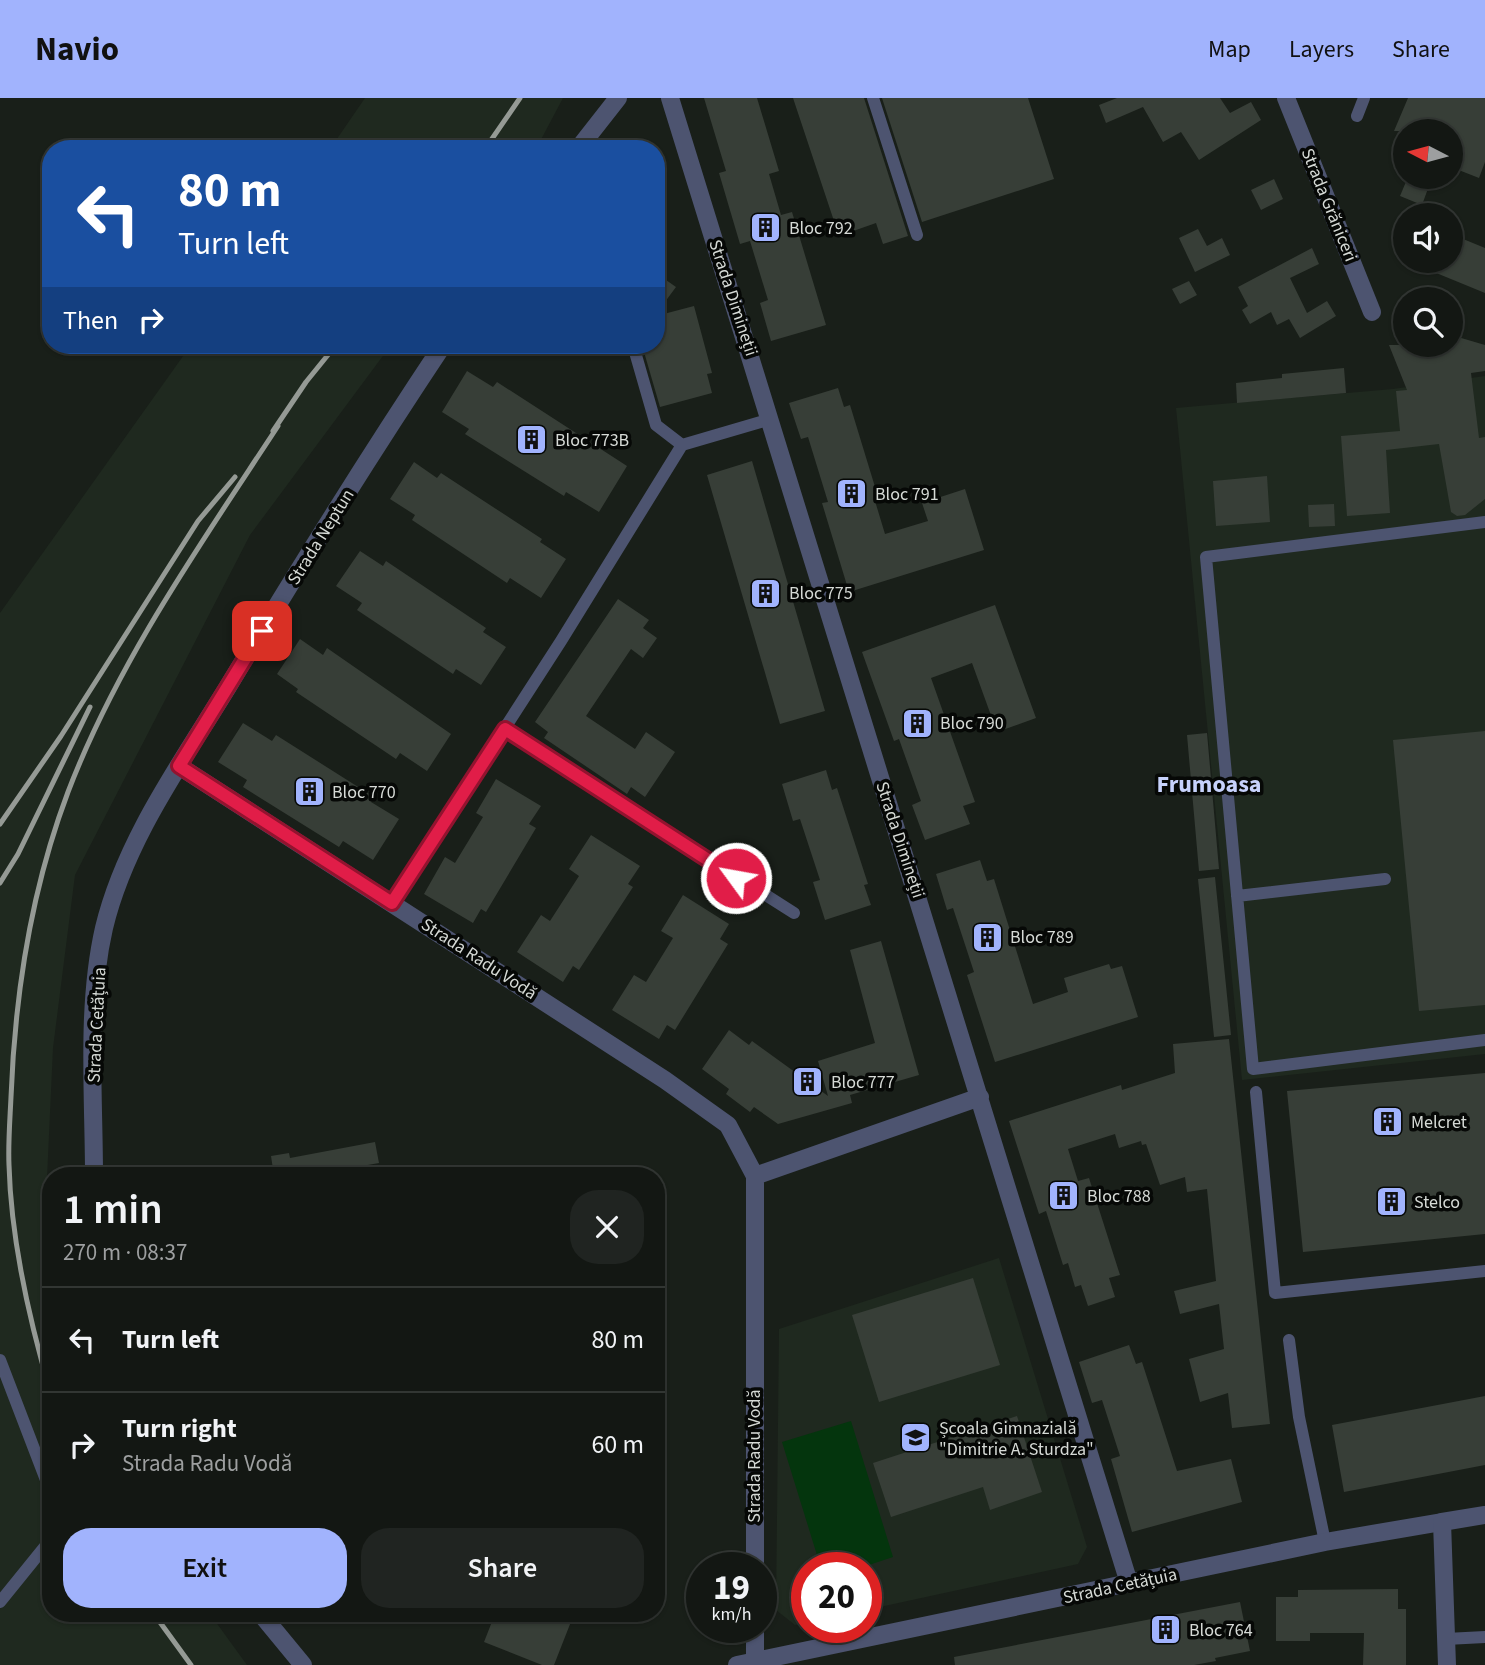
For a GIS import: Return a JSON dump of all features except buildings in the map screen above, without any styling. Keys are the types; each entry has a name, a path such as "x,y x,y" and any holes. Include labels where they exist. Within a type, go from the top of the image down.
{"street":[{"path":"585,140 618,98"},
{"name":"Strada Dimineții","path":"670,98 1129,1583"},
{"name":"Strada Grăniceri","path":"1286,98 1372,312"},
{"name":"Strada Neptun","path":"179,766 437,354"},
{"name":"Strada Radu Vodă","path":"179,766 666,1080 728,1125 755,1176 755,1552"},
{"name":"Strada Cetățuia","path":"94,1167 95,996 104,929 127,859 179,766"},
{"path":"755,1176 980,1097"},
{"name":"Strada Cetățuia","path":"737,1665 1325,1542 1485,1515"},
{"path":"1442,1522 1447,1665"},
{"path":"268,1622 303,1665"},
{"path":"753,1662 754,1643"}],"lane":[{"path":"873,98 917,234"},
{"path":"1357,116 1364,98"},
{"path":"636,354 656,425 682,446"},
{"path":"392,903 505,729 682,446 771,419"},
{"path":"1485,522 1206,557 1253,1069 1485,1040"},
{"path":"505,729 794,913"},
{"path":"1237,896 1385,880"},
{"path":"1256,1092 1275,1293 1485,1271"},
{"path":"1289,1340 1298,1417 1325,1542"},
{"path":"0,1358 42,1469"},
{"path":"0,1602 42,1550"},
{"path":"1446,1639 1485,1637"}],"shaded area":[{"path":"365,98 563,98 541,140 336,140"},
{"path":"185,354 384,354 250,535 75,875 53,1048 48,1167 42,1167 42,1622 216,1622 247,1665 0,1665 0,613"},
{"path":"1485,376 1485,1054 1242,1080 1176,408 1393,389"},
{"name":"Școala Gimnazială \"Dimitrie A. Sturdza\"","path":"999,1258 1087,1547 1078,1564 882,1607 882,1552 791,1552 791,1622 777,1611 779,1329"}],"green space":[{"path":"851,1421 893,1557 882,1561 882,1552 816,1552 782,1442"}],"railway":[{"path":"491,140 520,98"},
{"path":"273,431 329,354"},
{"path":"42,1361 23,1281 13,1222 9,1165 16,1019 27,942 44,866 68,792 111,696 163,603 278,426"},
{"path":"0,824 61,736 198,521 235,477"},
{"path":"0,883 18,854 90,707"},
{"path":"160,1622 191,1665"}],"place":[{"name":"Bloc 792","path":"766,228"},
{"name":"Bloc 773B","path":"532,440"},
{"name":"Bloc 791","path":"852,494"},
{"name":"Bloc 775","path":"766,593"},
{"name":"Bloc 790","path":"917,723"},
{"name":"Bloc 770","path":"309,792"},
{"name":"Bloc 789","path":"987,937"},
{"name":"Bloc 777","path":"808,1082"},
{"name":"Melcret","path":"1388,1122"},
{"name":"Bloc 788","path":"1064,1196"},
{"name":"Stelco","path":"1391,1202"},
{"name":"Școala Gimnazială \"Dimitrie A. Sturdza\"","path":"916,1438"},
{"name":"Bloc 764","path":"1166,1630"}],"district":[{"name":"Frumoasa","path":"1209,784"}],"route":[{"path":"262,631 179,766 392,903 505,729 736,878"}]}
